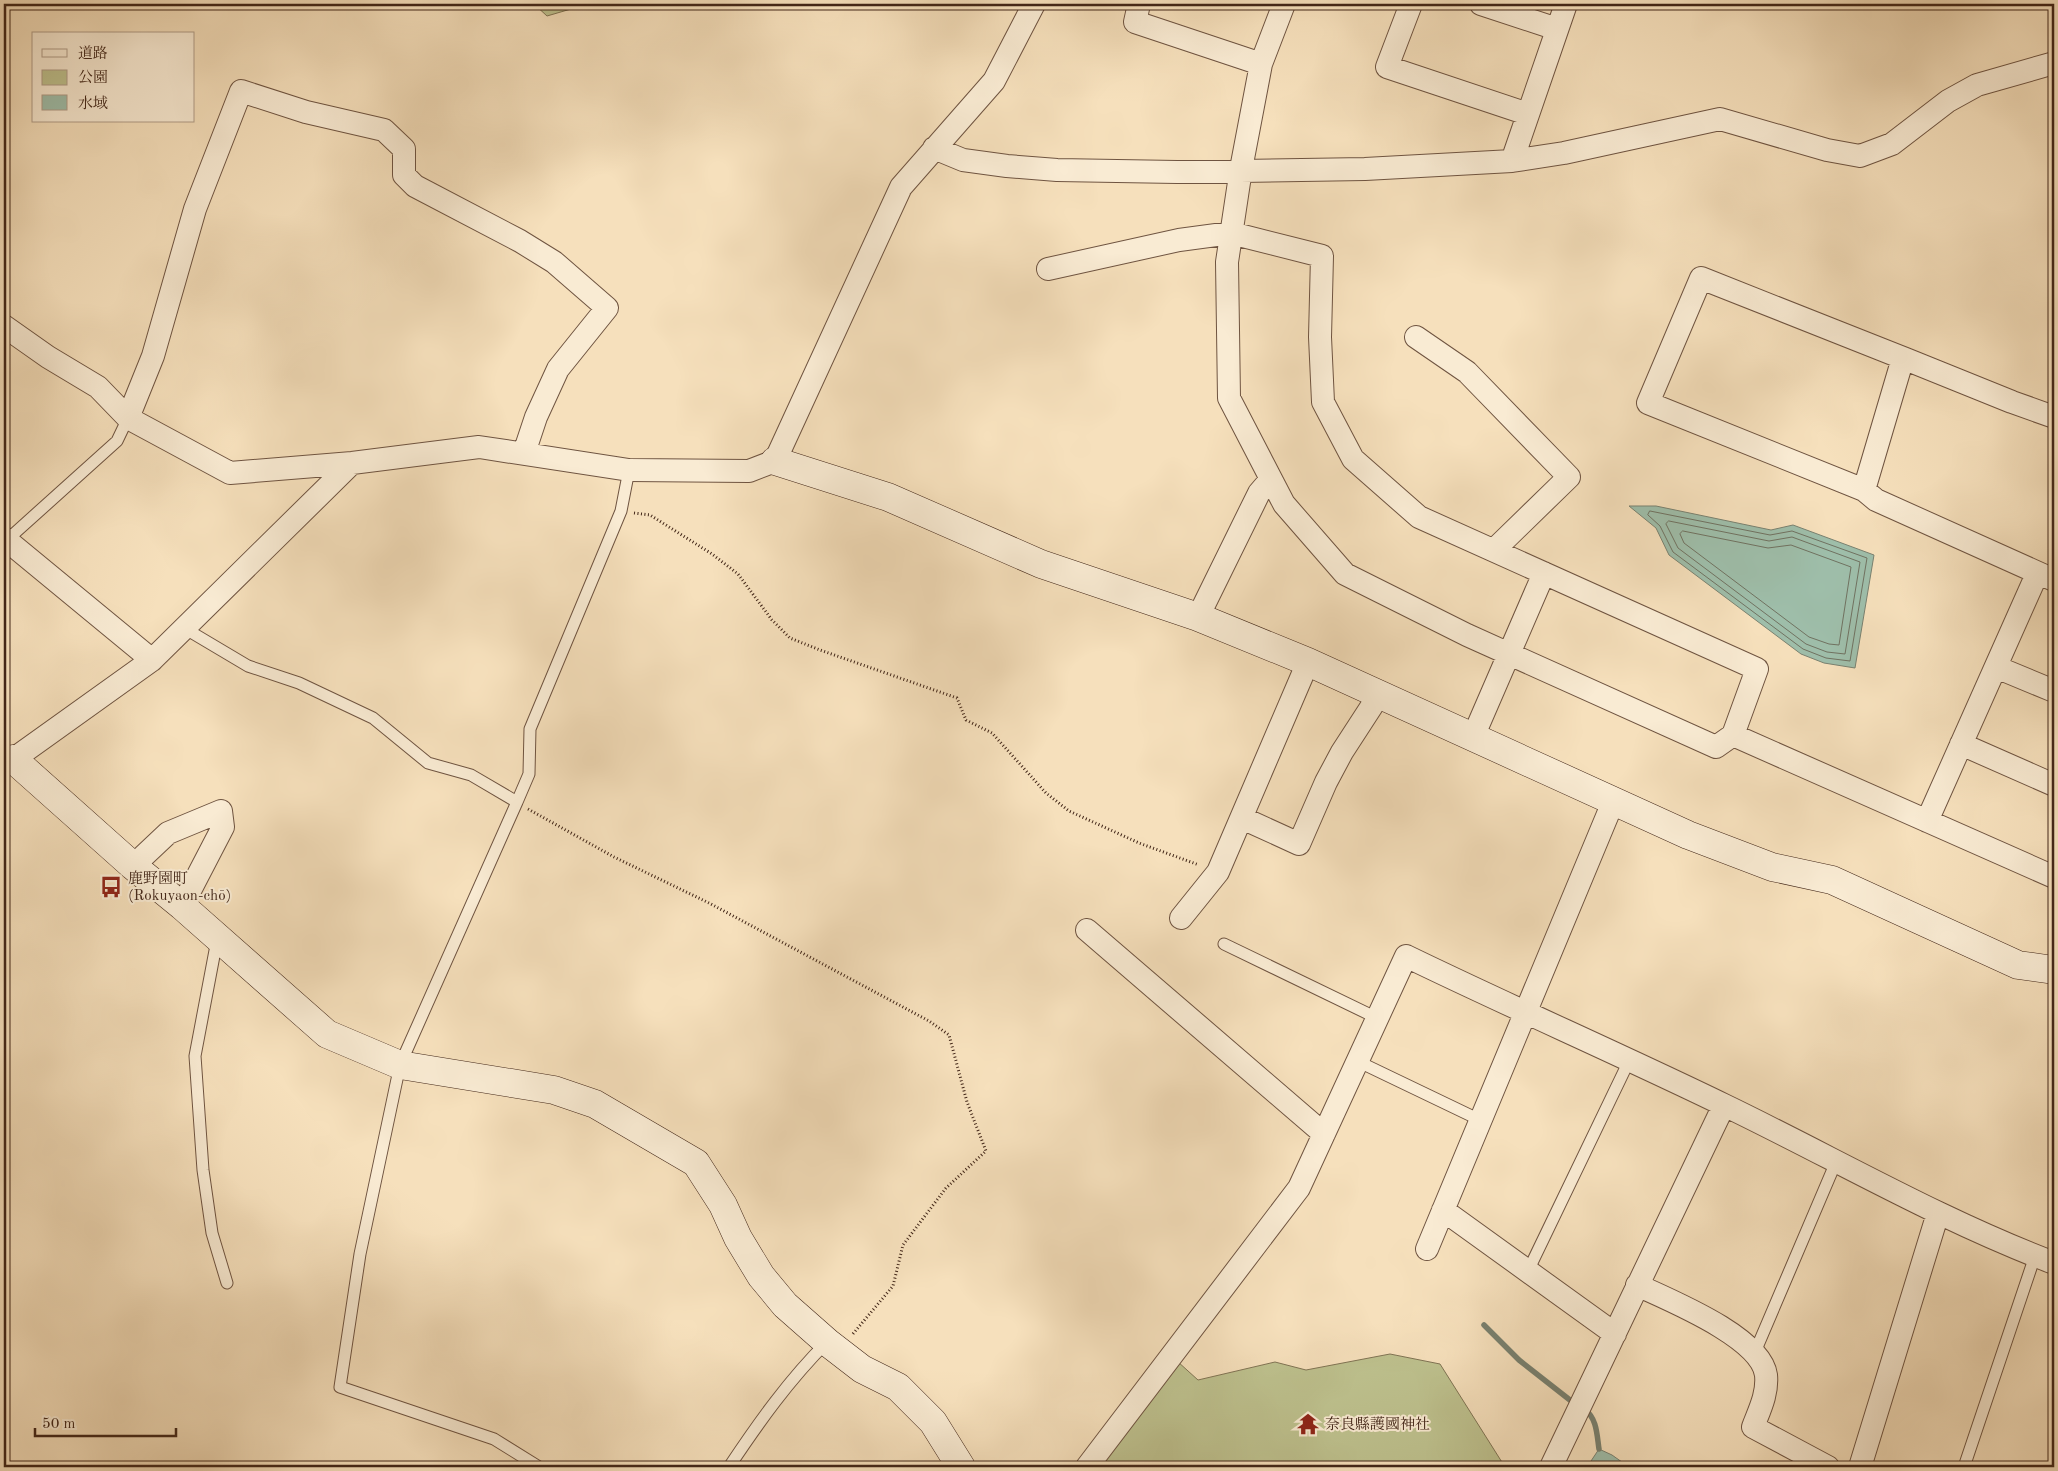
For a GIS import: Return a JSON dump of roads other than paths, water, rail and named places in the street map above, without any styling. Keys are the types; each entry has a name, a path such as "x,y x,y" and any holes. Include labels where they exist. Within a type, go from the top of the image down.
{"street":[{"path":"4,326 48,357 98,386 128,418 230,473 352,463 480,447 629,470 749,472 775,460 901,187 994,80 1034,4"},
{"path":"1140,4 1135,22 1261,64"},
{"path":"1048,269 1179,240 1232,233 1322,256 1320,337 1323,402 1353,459 1419,517 1757,669 1732,735 1716,747 1467,635 1345,574 1284,504 1229,398 1227,262 1232,233 1242,169 1261,64 1284,4"},
{"path":"1411,4 1387,67 1528,114"},
{"path":"1481,4 1557,29"},
{"path":"1512,161 1566,4"},
{"path":"934,148 963,160 1057,170 1177,172 1242,169 1365,169 1512,161 1564,153 1720,119 1827,150 1860,156 1892,144 1948,100 1977,85 2054,62"},
{"path":"128,418 153,356 195,210 241,91 306,112 384,130 404,149 404,175 415,186 520,241 554,262 607,308 558,369 536,417 524,453"},
{"path":"1927,820 1996,667 2046,577 1876,500 1864,490 1648,403 1701,278 2054,417"},
{"path":"1416,337 1467,372 1569,477 1494,550"},
{"path":"1864,490 1903,358"},
{"path":"775,460 888,497 1041,564 1198,617 1308,662 1688,835 1772,867 1832,880 2018,965 2054,970"},
{"path":"352,463 152,660 8,763 182,906 327,1034 400,1065 554,1090 595,1104 696,1162 723,1205 738,1238 761,1276 785,1305 833,1347 862,1369 898,1387 933,1422 960,1467"},
{"path":"1198,617 1259,493 1271,479"},
{"path":"6,539 152,660"},
{"path":"1473,738 1544,573"},
{"path":"1181,918 1218,872 1308,662"},
{"path":"1996,667 2054,691"},
{"path":"1242,818 1299,844 1326,782 1342,752 1379,695"},
{"path":"1732,735 2054,877"},
{"path":"1961,744 2054,785"},
{"path":"1427,1249 1613,802"},
{"path":"133,866 168,833 221,811 223,827 182,906"},
{"path":"1087,930 1324,1134"},
{"path":"1087,1467 1298,1188 1406,956 1724,1105 1938,1213 2045,1259"},
{"path":"1551,1467 1724,1105"},
{"path":"1443,1210 1615,1334"},
{"path":"1860,1467 1938,1213"},
{"path":"1637,1285 1708,1318 1755,1352 1766,1373 1766,1387 1753,1427 1828,1467"}],"lane":[{"path":"6,539 116,441 128,418"},
{"path":"539,1467 494,1440 340,1387 360,1254 400,1065 529,774 530,729 621,511 629,470"},
{"path":"184,628 248,666 300,683 373,718 428,763 471,774 517,802"},
{"path":"217,938 195,1056 208,1206 212,1233 227,1283"},
{"path":"1224,944 1378,1018"},
{"path":"1357,1061 1480,1120"},
{"path":"1528,1271 1629,1061"},
{"path":"1755,1352 1836,1162"},
{"path":"1964,1467 2045,1259"},
{"path":"729,1467 764,1415 801,1369 833,1347"}],"water":[{"path":"1629,506 1656,506 1771,530 1793,525 1874,555 1855,668 1824,663 1801,654 1669,555 1656,528"},
{"path":"1599,1449 1612,1455 1629,1467 1587,1467"}],"waterway":[{"path":"1484,1325 1519,1360 1575,1404"},
{"path":"1585,1410 1594,1422 1599,1449"}],"place":[{"name":"鹿野園町 (Rokuyaon-chō)","path":"111,887"},
{"name":"奈良縣護國神社","path":"1308,1424"}]}
